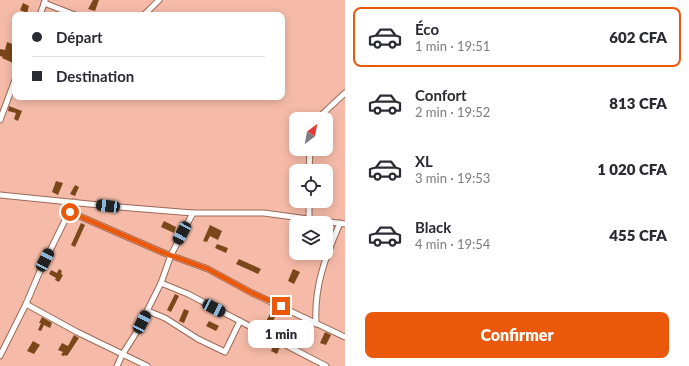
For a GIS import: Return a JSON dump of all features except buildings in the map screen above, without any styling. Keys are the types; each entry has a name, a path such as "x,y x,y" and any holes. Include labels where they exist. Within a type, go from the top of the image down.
{"street":[{"path":"147,12 159,0"},
{"path":"41,12 45,1 69,12"},
{"path":"0,120 12,88"},
{"path":"324,112 345,92"},
{"path":"0,195 193,213 264,213 289,216"},
{"path":"0,356 74,202"},
{"path":"70,212 208,269 252,293 270,300 345,337"},
{"path":"117,366 162,283 171,255 193,213"},
{"path":"316,324 315,306 326,256 343,224 333,223"},
{"path":"162,283 188,294 326,366"},
{"path":"26,304 122,355 147,366"},
{"path":"148,311 165,318 198,339 225,352 240,321"}],"route":[{"path":"70,212 164,253 208,269 252,293 281,306"}]}
